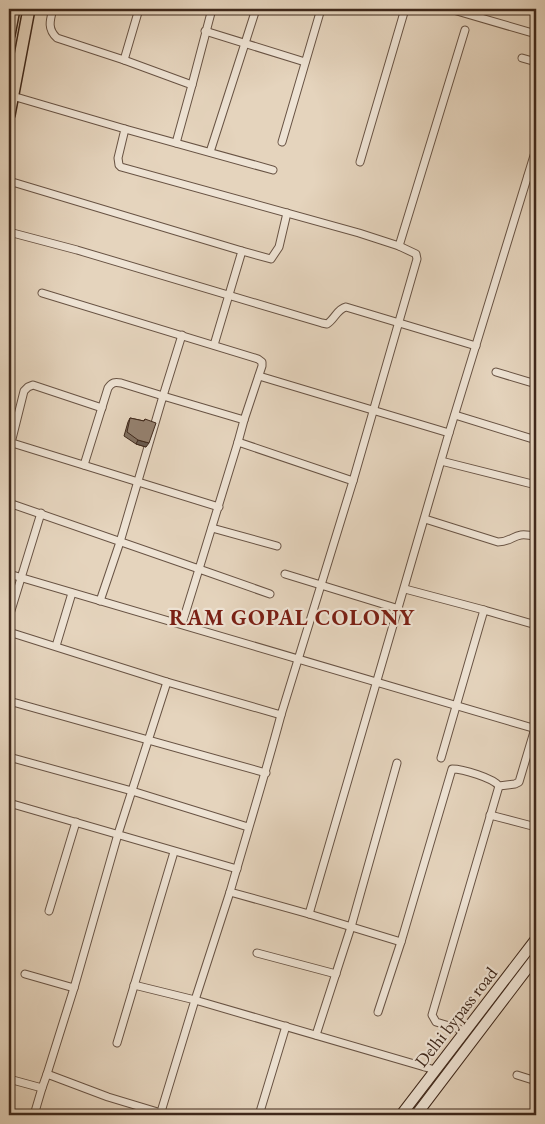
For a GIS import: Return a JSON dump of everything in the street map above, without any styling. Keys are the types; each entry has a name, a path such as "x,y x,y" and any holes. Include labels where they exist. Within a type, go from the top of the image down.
{"main road":[{"path":"9,35 14,9"},
{"path":"9,115 11,96 29,9"},
{"name":"Delhi bypass road","path":"401,1115 536,939"},
{"name":"Delhi bypass road","path":"416,1115 536,957"}],"street":[{"path":"53,9 50,27 52,33 57,38 192,85"},
{"path":"124,60 139,9"},
{"path":"176,143 212,9"},
{"path":"210,152 256,9"},
{"path":"282,142 321,9"},
{"path":"360,162 405,9"},
{"path":"450,9 536,34"},
{"path":"482,18 485,9"},
{"path":"205,30 305,62"},
{"path":"399,246 465,30"},
{"path":"522,58 536,62"},
{"path":"11,96 274,170"},
{"path":"47,1074 108,1097 161,1114 266,773 281,715 322,585 417,259 416,254 399,246 121,166 118,158 126,129"},
{"path":"309,914 441,461 536,149"},
{"path":"528,176 536,178"},
{"path":"9,181 271,259 279,247 288,213"},
{"path":"9,232 77,250 327,324 332,321 339,311 346,307 398,321 476,346"},
{"path":"214,345 242,251"},
{"path":"42,293 214,345 262,362 182,624"},
{"path":"100,601 120,542 182,335"},
{"path":"496,372 536,384"},
{"path":"259,376 450,433"},
{"path":"84,465 108,388 116,382 244,420"},
{"path":"102,408 33,385 24,391 10,443 219,507"},
{"path":"455,415 536,440"},
{"path":"238,442 353,481"},
{"path":"441,461 536,486"},
{"path":"9,503 270,594"},
{"path":"9,617 41,513"},
{"path":"425,519 498,542 508,540 519,534 536,537"},
{"path":"212,528 276,546"},
{"path":"9,574 298,660 536,727 519,782 499,786"},
{"path":"285,574 399,609"},
{"path":"405,589 536,625"},
{"path":"56,646 72,593"},
{"path":"441,758 484,610"},
{"path":"9,632 167,682 281,715"},
{"path":"34,1115 74,988 118,834 167,682"},
{"path":"9,701 148,738 266,773"},
{"path":"9,757 132,791 248,827"},
{"path":"316,1035 351,927 397,764"},
{"path":"378,1012 401,942 452,770 459,770 496,782 499,786"},
{"path":"466,1031 436,1022 432,1015 499,786"},
{"path":"9,802 237,869"},
{"path":"490,815 536,828"},
{"path":"49,911 76,822"},
{"path":"117,1043 174,852"},
{"path":"230,892 401,942"},
{"path":"256,953 336,974"},
{"path":"25,974 74,988"},
{"path":"134,985 195,1000 435,1070"},
{"path":"259,1115 286,1026"},
{"path":"517,1075 536,1081"},
{"path":"9,1079 42,1088"}],"building":[{"path":"130,418 144,421 145,419 156,423 149,443 138,440 127,432"}],"district":[{"name":"RAM GOPAL COLONY","path":"292,617"}]}
